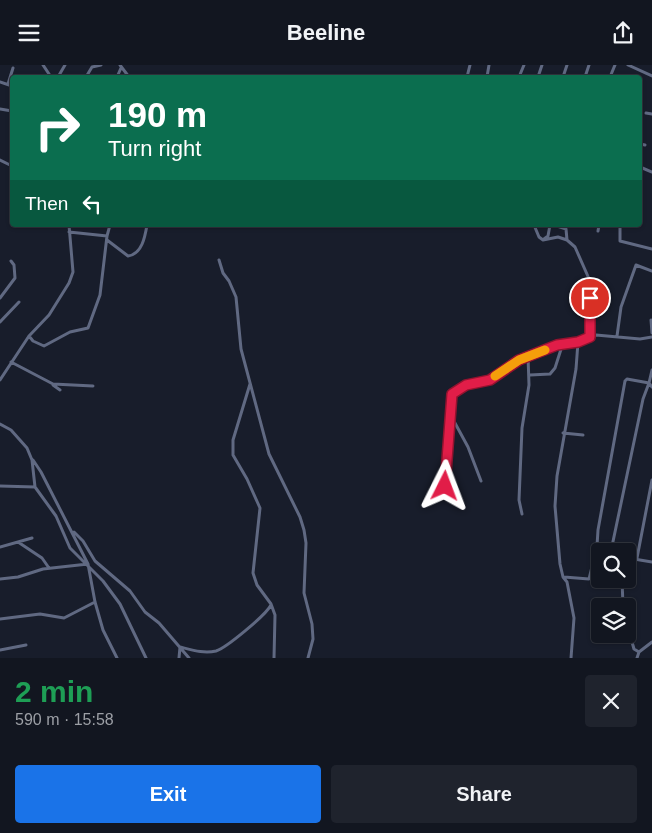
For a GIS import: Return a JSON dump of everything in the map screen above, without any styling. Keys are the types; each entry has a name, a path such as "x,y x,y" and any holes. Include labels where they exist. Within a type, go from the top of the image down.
{"street":[{"path":"87,75 92,67 101,65"},
{"path":"628,65 652,76"},
{"path":"12,75 13,68"},
{"path":"0,82 10,85"},
{"path":"646,113 652,114"},
{"path":"0,380 2,373 12,362 29,336 49,315 73,272 69,227"},
{"path":"29,336 33,341 44,346 70,332 88,328 100,295 110,227"},
{"path":"69,232 107,238 128,256 133,255 142,244 146,227"},
{"path":"535,227 539,237 543,240"},
{"path":"543,240 548,236 551,227"},
{"path":"559,227 566,229 567,240"},
{"path":"598,231 599,227"},
{"path":"620,227 620,241 652,249"},
{"path":"543,240 558,237 567,240 575,247 590,281 590,337"},
{"path":"220,260 223,273 236,297 241,349 269,454 300,517 304,530 306,543 304,593 313,639 308,658"},
{"path":"0,298 15,278 14,265 11,261"},
{"path":"617,336 621,307 636,265 652,271"},
{"path":"0,321 19,302"},
{"path":"481,481 468,447 449,412 452,394 456,389 490,380 502,370 528,356 563,343 578,342 596,335 640,339 652,335 651,320"},
{"path":"571,658 574,618 567,582 563,577 556,532 555,506 563,433 576,369 578,342"},
{"path":"530,375 550,374 555,368 563,343"},
{"path":"522,514 519,501 522,428 530,375 528,356"},
{"path":"12,362 53,385 60,391"},
{"path":"612,543 652,370"},
{"path":"597,543 625,381 627,379 649,383 652,387"},
{"path":"250,381 233,440 232,455 247,479 260,509 254,573 257,585 271,604 275,622 273,628 274,658"},
{"path":"53,385 93,386"},
{"path":"445,486 449,401"},
{"path":"0,424 11,429 27,448 72,530 88,564 95,602 103,630 116,658"},
{"path":"563,433 583,435"},
{"path":"32,460 35,487 56,516 70,547 104,581 120,604 146,658"},
{"path":"652,480 637,559 652,562"},
{"path":"0,486 35,487"},
{"path":"72,530 83,541 95,561 130,591 145,612 189,658"},
{"path":"0,547 32,538"},
{"path":"18,542 42,558 49,568"},
{"path":"0,579 18,577 49,568 88,564"},
{"path":"563,577 589,579 591,571"},
{"path":"0,619 40,614 64,618 95,602"},
{"path":"180,647 205,652 218,650 261,617 271,604"},
{"path":"632,643 634,649 639,653"},
{"path":"637,658 639,653 652,643"},
{"path":"0,650 26,645"},
{"path":"179,658 180,647"}],"slow traffic":[{"path":"495,376 519,360 545,350"}],"route":[{"path":"445,486 446,450 452,394 460,387 490,380 519,360 563,343 578,342 590,337 590,298"}]}
